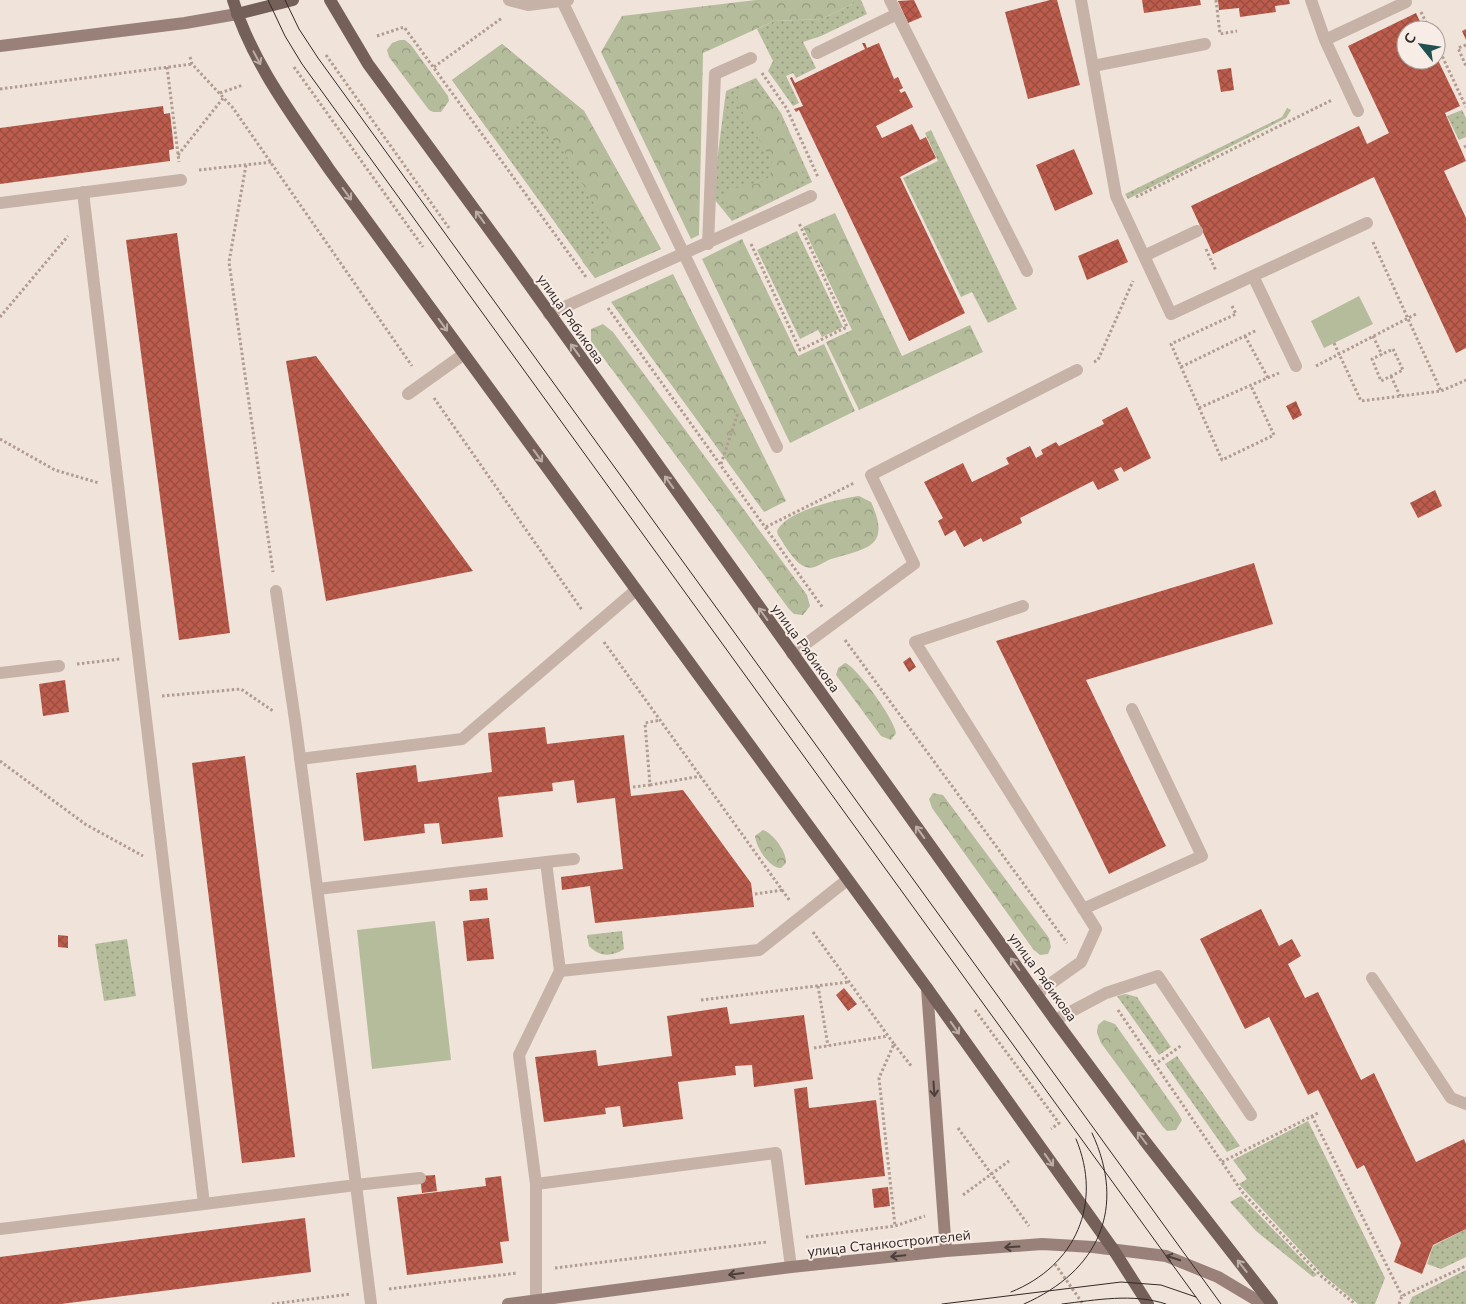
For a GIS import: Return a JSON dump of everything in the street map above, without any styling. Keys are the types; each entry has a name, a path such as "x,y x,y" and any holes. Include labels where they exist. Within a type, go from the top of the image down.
{"main road":[{"path":"233,0 237,14 267,77 329,169 927,988 1113,1249 1148,1304"},
{"path":"237,14 293,0"},
{"name":"улица Рябикова","path":"330,0 368,64 1036,994 1144,1140 1272,1304"}],"street":[{"path":"515,2 528,5 568,0"},
{"path":"890,0 1027,272"},
{"path":"1081,0 1114,183 1120,205 1171,314 1366,223"},
{"path":"1311,0 1325,40 1358,111"},
{"path":"562,1 777,447"},
{"path":"1325,40 1406,2"},
{"path":"0,46 237,14"},
{"path":"817,53 897,14"},
{"path":"1093,66 1205,44"},
{"path":"708,244 715,74 751,58"},
{"path":"0,203 83,192 181,175"},
{"path":"83,192 204,1204"},
{"path":"549,314 685,255 811,196"},
{"path":"1144,256 1197,231"},
{"path":"1253,276 1296,366"},
{"path":"408,394 464,354"},
{"path":"792,654 914,564 871,475 1077,370"},
{"path":"300,759 462,739 636,590"},
{"path":"276,591 318,889 370,1298"},
{"path":"1023,606 915,642 1096,929 1081,962 1036,994"},
{"path":"0,673 59,666"},
{"path":"1084,909 1202,856 1132,709"},
{"path":"318,889 574,859"},
{"path":"536,1300 536,1184 519,1054 560,971 546,862"},
{"path":"560,971 759,950 847,880"},
{"path":"1055,1020 1106,993 1158,976 1250,1115"},
{"path":"1372,978 1451,1098 1466,1104"},
{"path":"927,988 946,1251"},
{"path":"536,1184 776,1153 791,1267"},
{"path":"0,1229 420,1178"},
{"name":"улица Станкостроителей","path":"508,1304 791,1267 946,1251 1042,1244 1113,1249 1166,1256 1193,1265 1256,1298 1263,1304"}],"path":[{"path":"1216,0 1220,34 1236,31"},
{"path":"434,68 515,2"},
{"path":"377,36 404,26 1068,945"},
{"path":"1466,45 1458,48 1466,66"},
{"path":"326,55 449,228"},
{"path":"0,89 192,64 190,57"},
{"path":"751,58 787,109 824,190 811,196"},
{"path":"1446,64 1466,107"},
{"path":"167,67 181,175 272,162"},
{"path":"294,67 422,247"},
{"path":"220,93 243,85"},
{"path":"1120,205 1349,92"},
{"path":"178,155 224,97"},
{"path":"246,165 229,262 276,591"},
{"path":"743,228 800,350 847,328 791,206"},
{"path":"1366,223 1442,391"},
{"path":"1197,231 1236,314 1171,344 1222,460 1274,435 1251,386"},
{"path":"0,317 68,236"},
{"path":"1077,370 1098,360 1144,256"},
{"path":"1181,367 1275,322"},
{"path":"1246,336 1268,378"},
{"path":"1373,336 1382,355"},
{"path":"1334,343 1361,401 1442,391 1466,380"},
{"path":"1393,349 1403,370 1381,380 1372,360 1382,355 1393,349"},
{"path":"1391,376 1400,396"},
{"path":"721,465 747,384"},
{"path":"0,439 55,470 104,485"},
{"path":"766,527 871,475"},
{"path":"59,666 138,657"},
{"path":"143,698 241,688 296,727"},
{"path":"650,785 645,723 660,720"},
{"path":"0,761 85,824 163,867"},
{"path":"633,787 682,781 701,776"},
{"path":"755,894 783,890"},
{"path":"701,1000 849,982"},
{"path":"818,986 828,1046"},
{"path":"975,1010 1059,1123 1050,1130"},
{"path":"1197,1035 1154,1064 1243,1193 1321,1276 1355,1304"},
{"path":"814,1048 888,1036"},
{"path":"1222,1162 1318,1113"},
{"path":"1312,1116 1402,1296"},
{"path":"954,1122 993,1173 1083,1304"},
{"path":"993,1173 1008,1161"},
{"path":"272,1304 370,1298 535,1271 895,1226"},
{"path":"1398,1304 1402,1296 1466,1266"}],"green space":[{"path":"756,0 853,0 852,4 822,19 774,21 703,53 699,235 691,239 601,52 622,16"},
{"path":"853,0 861,0 867,14 821,36 803,42 816,68 796,78 793,73 786,76 799,103 793,106 768,71 773,61 757,29 774,21 822,19 852,4"},
{"path":"405,40 411,45 448,96 449,101 441,112 429,110 389,57 387,50 392,43"},
{"path":"502,44 584,111 661,249 595,278 452,80"},
{"path":"502,44 584,111 661,249 595,278 582,261 614,238 562,148 529,118 491,134 452,80"},
{"path":"756,78 781,113 812,182 732,221 715,200 717,161 726,91"},
{"path":"751,85 759,90 767,99 784,126 798,155 803,177 794,187 776,198 750,211 741,212 733,210 724,202 728,192 735,188 763,181 771,171 772,161 738,105 740,92"},
{"path":"1287,108 1291,110 1286,118 1128,199 1125,194 1282,117"},
{"path":"1462,110 1466,118 1466,137 1459,140 1447,116"},
{"path":"931,130 1017,309 988,323 972,292 961,297 903,178 938,161 925,133"},
{"path":"835,213 902,356 970,325 983,352 859,410 826,342 852,330 803,227"},
{"path":"797,231 843,327 822,337 818,330 800,339 757,250"},
{"path":"742,239 798,356 824,344 855,411 790,443 702,259"},
{"path":"673,274 786,501 764,512 611,302"},
{"path":"1359,296 1373,324 1324,348 1311,321"},
{"path":"603,324 613,332 807,595 810,606 803,615 794,614 789,609 591,341 591,329"},
{"path":"859,496 871,502 879,529 877,537 872,544 865,548 809,568 798,562 778,535 777,531 782,524 801,512"},
{"path":"845,663 866,683 883,706 896,733 891,740 881,736 836,675 838,668"},
{"path":"933,793 943,795 1049,938 1051,947 1048,954 1040,955 1033,949 932,808 929,799"},
{"path":"763,830 775,839 782,849 786,863 781,868 772,865 758,846 755,836"},
{"path":"435,921 451,1060 372,1069 357,930"},
{"path":"622,931 624,949 619,952 606,955 601,954 589,946 587,935"},
{"path":"127,939 136,996 104,1001 95,944"},
{"path":"1126,994 1137,997 1171,1047 1159,1055 1117,996"},
{"path":"1104,1020 1115,1024 1178,1113 1182,1120 1176,1130 1167,1131 1163,1127 1101,1043 1097,1033 1098,1025"},
{"path":"1177,1056 1240,1146 1227,1152 1165,1064"},
{"path":"1308,1121 1385,1278 1375,1304 1358,1304 1322,1274 1239,1184 1247,1179 1233,1160"},
{"path":"1241,1196 1317,1275 1313,1277 1256,1231 1230,1202"},
{"path":"1466,1229 1466,1257 1441,1269 1427,1264 1433,1246"},
{"path":"1466,1270 1466,1304 1409,1304 1412,1297"}],"building":[{"path":"914,0 922,17 908,23 898,1"},
{"path":"1050,0 1057,0 1080,85 1028,99 1005,12"},
{"path":"1142,0 1200,0 1201,5 1144,13"},
{"path":"1218,0 1289,0 1290,4 1275,6 1276,12 1240,17 1239,8 1219,10"},
{"path":"1416,13 1419,20 1402,20"},
{"path":"1396,23 1396,70 1443,70 1460,106 1445,113 1466,161 1444,171 1466,218 1466,348 1456,353 1374,177 1213,254 1191,206 1359,126 1367,144 1389,133 1348,46"},
{"path":"1466,29 1466,40 1462,31"},
{"path":"862,43 865,43 867,48 879,43 894,79 898,77 903,88 899,90 901,93 905,91 913,107 876,126 882,138 912,124 920,140 926,137 936,158 900,177 965,313 909,341 799,110 796,112 794,109 803,106 790,78 792,77 795,83 865,49"},
{"path":"1231,68 1234,90 1221,92 1217,70"},
{"path":"163,106 164,114 170,113 174,149 169,150 170,161 0,184 0,128"},
{"path":"1074,149 1093,194 1055,211 1036,165"},
{"path":"177,233 230,633 179,640 126,240"},
{"path":"1118,239 1128,262 1087,280 1078,256"},
{"path":"316,356 473,571 326,601 286,361"},
{"path":"1296,401 1302,415 1293,420 1286,406"},
{"path":"1127,407 1151,458 1124,472 1121,467 1114,470 1119,480 1098,490 1093,481 1020,518 1022,523 983,542 981,538 964,547 955,530 945,536 938,521 943,518 924,482 963,463 972,482 1009,464 1006,458 1030,446 1036,458 1043,454 1041,450 1056,442 1059,446 1104,424 1102,420"},
{"path":"1435,490 1442,506 1418,518 1410,503"},
{"path":"1254,563 1273,624 1086,680 1166,846 1109,874 996,641"},
{"path":"910,657 916,667 909,672 903,662"},
{"path":"65,680 69,712 43,716 39,684"},
{"path":"545,727 547,744 624,735 631,796 683,790 751,883 754,907 595,923 590,886 562,890 561,877 623,869 615,798 577,803 574,780 552,783 553,791 498,797 503,837 442,844 439,823 424,824 425,833 364,841 356,773 416,765 418,782 492,772 488,733"},
{"path":"245,756 295,1157 242,1163 192,763"},
{"path":"487,888 488,900 470,901 469,890"},
{"path":"1261,909 1279,946 1292,939 1301,956 1288,964 1305,998 1318,992 1361,1080 1374,1073 1416,1162 1464,1139 1466,1144 1466,1229 1433,1245 1422,1274 1394,1262 1401,1243 1364,1165 1357,1169 1318,1090 1308,1095 1269,1017 1245,1029 1200,939"},
{"path":"489,918 494,959 467,961 463,921"},
{"path":"58,935 68,936 68,948 58,947"},
{"path":"844,988 857,1004 848,1011 836,995"},
{"path":"727,1007 730,1024 804,1015 813,1079 754,1087 752,1065 735,1066 736,1075 678,1082 683,1119 623,1127 620,1106 605,1108 606,1114 544,1122 535,1057 596,1050 598,1066 672,1056 667,1016"},
{"path":"807,1087 809,1108 876,1100 885,1176 805,1185 794,1089"},
{"path":"435,1175 437,1191 422,1193 420,1176"},
{"path":"501,1176 509,1241 500,1242 503,1263 407,1275 397,1197 486,1186 485,1178"},
{"path":"888,1187 890,1206 874,1208 872,1189"},
{"path":"305,1218 311,1272 61,1304 0,1304 0,1257"}],"tram line":[{"path":"268,0 285,36 302,64 1201,1304"},
{"path":"285,0 299,29 318,58 1221,1304"},
{"path":"1024,1304 1050,1290 1071,1274 1088,1255 1099,1234 1106,1211 1107,1187 1102,1161 1092,1133"},
{"path":"1011,1292 1034,1281 1052,1266 1067,1249 1078,1230 1084,1209 1086,1186 1084,1163 1076,1139"},
{"path":"942,1304 1121,1282 1161,1285 1196,1297"},
{"path":"1062,1304 1128,1298 1166,1304"}]}
